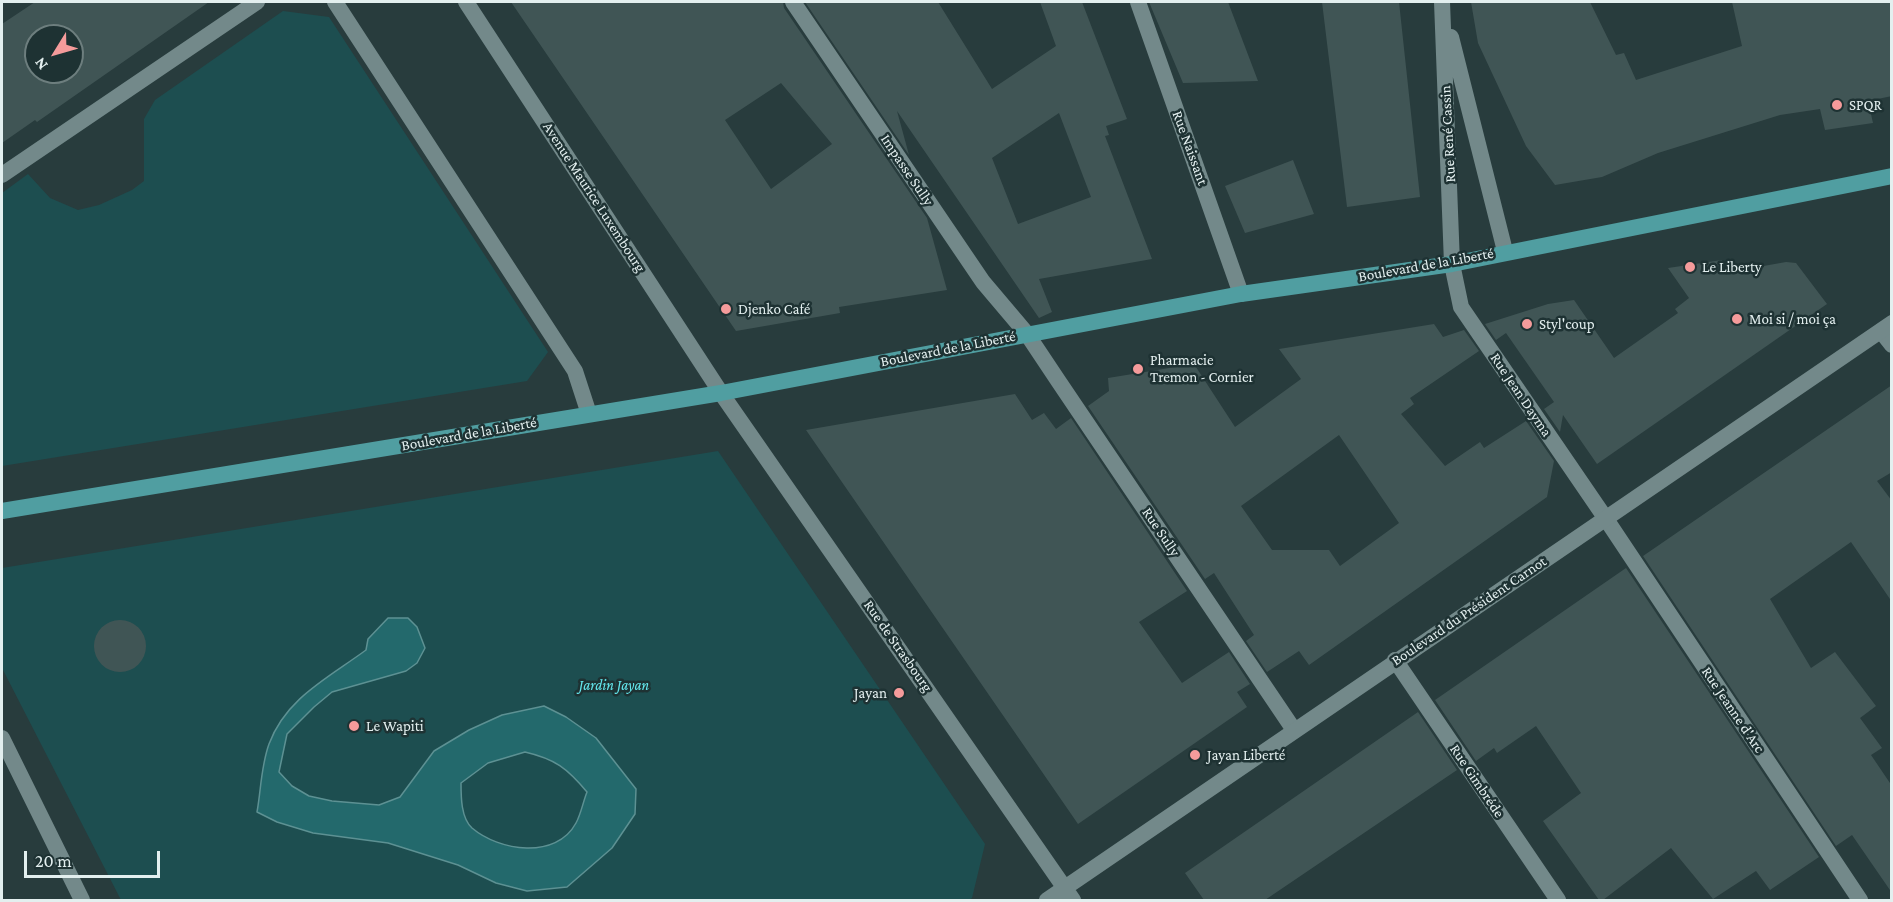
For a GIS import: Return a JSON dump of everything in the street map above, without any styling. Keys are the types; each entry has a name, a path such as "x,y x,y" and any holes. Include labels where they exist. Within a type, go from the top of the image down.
{"main road":[{"name":"Boulevard de la Liberté","path":"2,511 721,393 1241,294 1452,264 1505,251 1892,176"}],"street":[{"path":"2,175 257,2"},
{"path":"335,2 575,371 589,414"},
{"name":"Avenue Maurice Luxembourg","path":"466,2 721,393"},
{"name":"Impasse Sully","path":"793,2 983,282 1027,334"},
{"name":"Rue Naissant","path":"1138,2 1241,294"},
{"name":"Rue René Cassin","path":"1442,2 1505,251"},
{"name":"Rue René Cassin","path":"1442,2 1452,264"},
{"name":"Rue Jean Dayma","path":"1452,264 1461,307 1606,519"},
{"path":"1886,327 1892,345"},
{"name":"Boulevard du Président Carnot","path":"1047,900 1069,894 1294,730 1886,327"},
{"name":"Rue Sully","path":"1027,334 1294,730"},
{"name":"Rue de Strasbourg","path":"721,393 1069,894"},
{"name":"Rue Jeanne d'Arc","path":"1606,519 1860,900"},
{"name":"Rue Gimbréde","path":"1395,660 1558,900"},
{"path":"2,738 82,900"}],"green space":[{"path":"283,11 329,17 548,352 527,381 2,466 2,193 28,174 50,198 78,210 99,205 132,190 144,181 144,119 155,100"},
{"name":"Jardin Jayan","path":"718,451 985,844 972,898 969,900 121,900 2,668 2,568"}],"shaded area":[{"path":"388,618 408,618 417,627 425,648 417,663 406,671 332,692 287,734 279,772 292,786 309,796 332,801 379,805 400,797 434,751 469,730 502,715 544,706 566,717 596,738 636,789 635,814 612,848 567,887 527,891 496,883 458,865 388,843 313,833 277,822 257,812 264,761 276,728 297,701 366,650 368,639","holes":["525,752 553,761 587,792 578,819 567,835 555,843 527,848 497,842 472,828 464,813 461,783 488,763"]}],"building":[{"path":"35,2 209,2 37,122 35,120 2,143 2,24"},
{"path":"511,2 783,2 784,8 927,218 947,290 839,307 840,313 736,331","holes":["781,83 832,144 771,189 725,120"]},
{"path":"805,2 938,2 992,89 1056,46 1040,2 1082,2 1127,119 1106,126 1109,135 1105,136 1152,259 1039,279 1052,312 1039,318 897,111 909,155","holes":["1059,113 1091,197 1018,224 992,158"]},
{"path":"1149,2 1228,2 1258,81 1183,83"},
{"path":"1322,2 1399,2 1420,197 1347,207"},
{"path":"1471,2 1590,2 1616,55 1624,53 1636,80 1742,46 1732,2 1892,2 1892,96 1868,101 1873,123 1825,130 1820,109 1780,115 1658,153 1602,177 1555,185 1526,146 1478,43"},
{"path":"1293,160 1314,214 1245,233 1225,186"},
{"path":"1722,260 1724,273 1786,262 1796,263 1827,304 1597,464 1563,415 1560,432 1544,409 1554,402 1506,333 1496,340 1485,324 1548,304 1574,300 1614,358 1678,313 1675,309 1689,298 1668,268"},
{"path":"1434,324 1443,337 1464,330 1479,351 1410,398 1414,404 1401,414 1445,466 1480,442 1484,448 1526,421 1554,461 1547,497 1309,665 1299,651 1267,672 1246,641 1254,635 1214,573 1205,579 1088,406 1109,391 1108,378 1194,364 1235,427 1301,379 1279,349","holes":["1339,435 1399,523 1340,566 1329,550 1272,550 1241,506"]},
{"path":"1892,385 1892,472 1877,481 1892,501 1892,602 1851,542 1770,599 1811,668 1835,652 1876,706 1860,718 1882,748 1871,755 1892,786 1892,893 1852,835 1836,846 1643,556"},
{"path":"1015,394 1032,420 1044,413 1056,429 1071,418 1187,591 1139,622 1182,683 1229,652 1250,684 1237,692 1247,707 1078,824 806,430"},
{"path":"1626,568 1819,857 1770,890 1756,871 1713,899 1671,848 1603,900 1599,900 1543,821 1581,793 1536,726 1497,753 1494,748 1476,761 1435,700"},
{"path":"120,620 134,624 142,632 146,646 142,660 134,668 120,672 106,668 98,660 94,646 98,632 106,624"},
{"path":"1418,712 1457,770 1265,900 1204,900 1185,873"}],"place":[{"name":"SPQR","path":"1837,105"},
{"name":"Le Liberty","path":"1690,267"},
{"name":"Djenko Café","path":"726,309"},
{"name":"Moi si / moi ça","path":"1737,319"},
{"name":"Styl'coup","path":"1527,324"},
{"name":"Pharmacie Tremon - Cornier","path":"1138,369"},
{"name":"Jayan","path":"899,693"},
{"name":"Le Wapiti","path":"354,726"},
{"name":"Jayan Liberté","path":"1195,755"}]}
